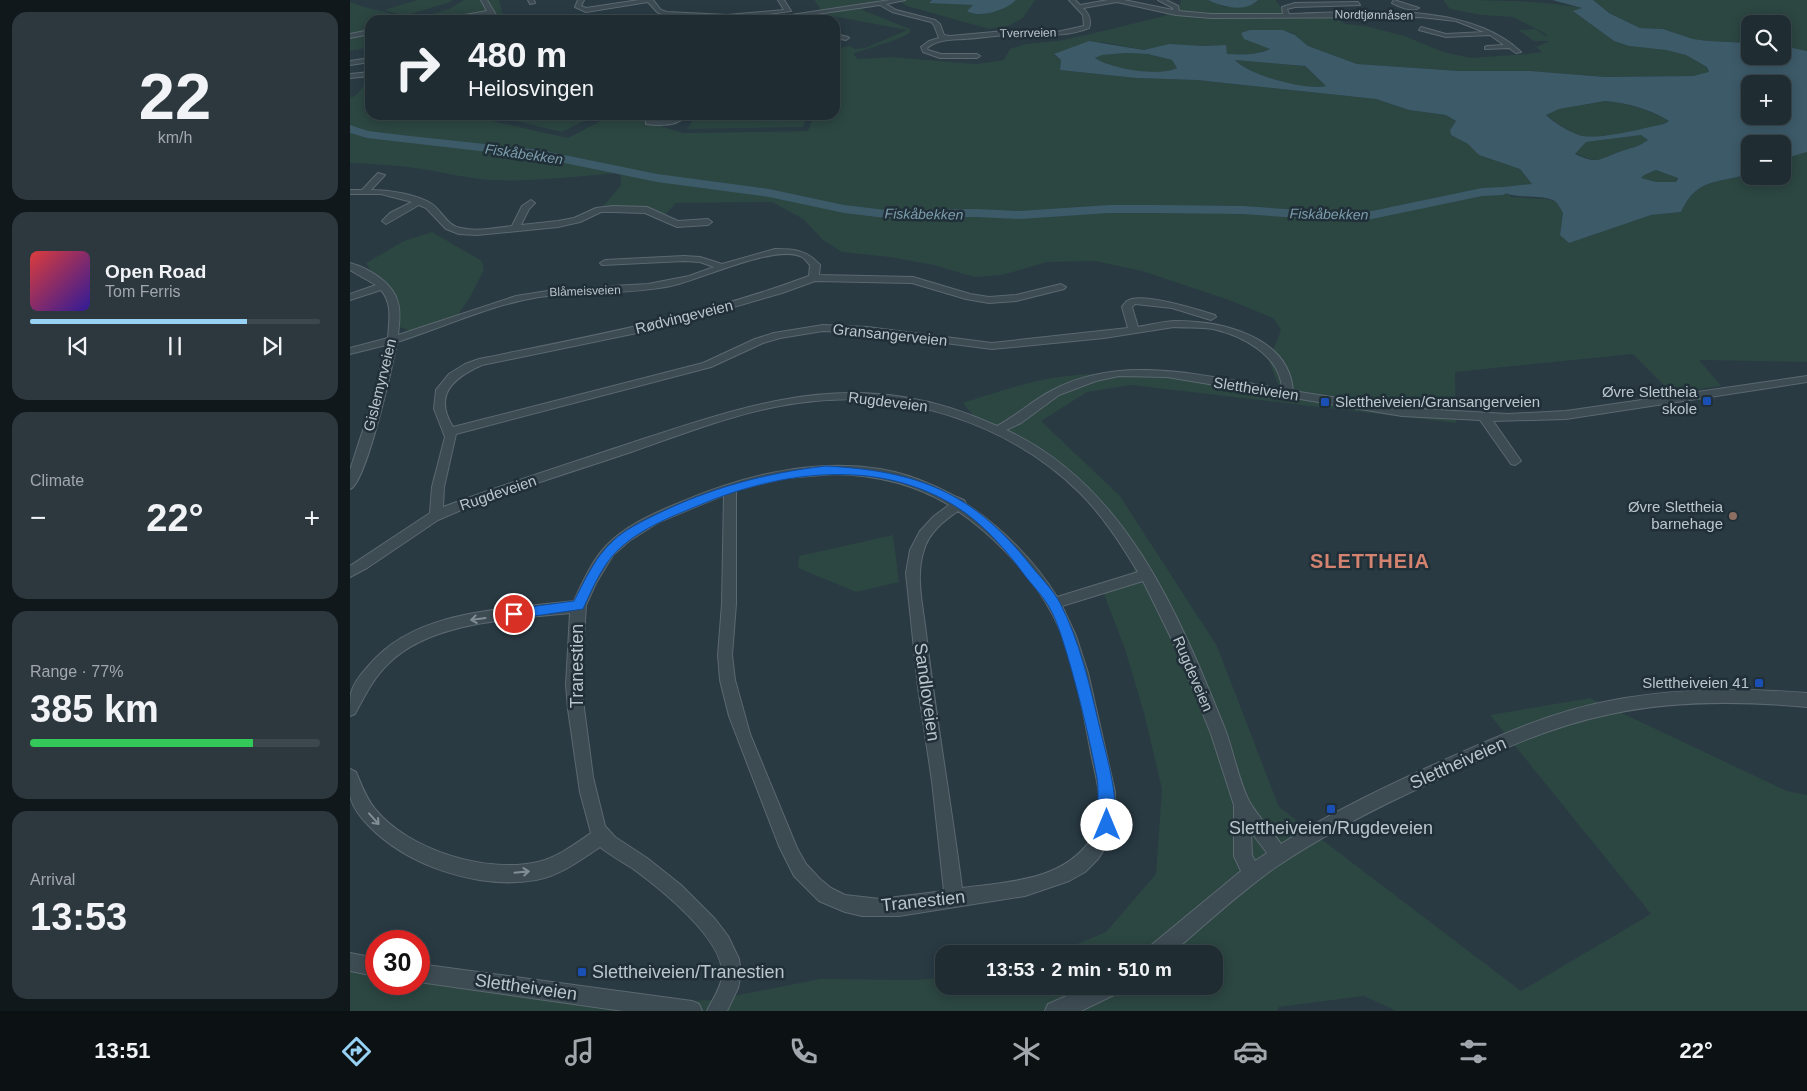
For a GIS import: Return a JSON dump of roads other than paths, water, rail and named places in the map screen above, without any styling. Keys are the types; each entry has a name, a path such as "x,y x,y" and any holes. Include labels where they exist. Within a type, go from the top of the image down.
{"street":[{"path":"484,0 492,15"},
{"path":"581,0 578,7 586,10 649,0 659,11 670,15"},
{"path":"747,15 788,11 781,0"},
{"path":"799,15 902,0"},
{"path":"1072,0 1079,7 1117,0"},
{"name":"Nordtjønnåsen","path":"1117,0 1145,9 1176,13 1245,17 1396,14 1464,18 1518,52"},
{"path":"1161,0 1176,7 1176,13"},
{"name":"Nordtjønnåsen","path":"1415,1 1394,2 1402,6 1431,8"},
{"path":"881,4 894,11 933,21 937,24 939,33 945,38"},
{"name":"Nordtjønnåsen","path":"1286,16 1284,8 1294,5 1358,4"},
{"name":"Tverrveien","path":"976,56 940,56 925,51 924,48 928,43 945,38 1005,33 1052,34 1078,30 1088,24 1086,16 1079,7"},
{"path":"471,15 490,12"},
{"name":"Nordtjønnåsen","path":"1420,29 1431,33 1451,35 1491,34"},
{"path":"350,36 365,33"},
{"path":"840,37 846,38"},
{"path":"1487,48 1509,46"},
{"path":"350,56 365,54"},
{"path":"350,63 365,61"},
{"path":"350,76 365,74"},
{"path":"649,120 649,122 654,122 679,120"},
{"path":"365,191 381,175"},
{"path":"350,192 390,193 418,202 429,206 449,227 459,231 515,228 567,222 600,210 613,208 647,210 677,224 708,222"},
{"path":"386,221 393,215 418,202"},
{"path":"515,228 525,208 531,203"},
{"name":"Blåmeisveien","path":"350,351 392,341 506,302 534,295 561,291 647,288 689,279 773,252 792,252 808,257 813,261 816,270 814,278"},
{"name":"Blåmeisveien","path":"605,263 700,259 716,262 722,267"},
{"name":"Gislemyrveien","path":"350,266 372,277 382,286 393,300 396,310 392,341 378,403 365,446 350,485"},
{"name":"Rødvingeveien","path":"450,432 443,420 439,395 444,384 450,378 467,367 492,359 657,326 742,302 814,278 913,280 960,295 989,300 1016,298 1061,287"},
{"path":"350,296 369,292 382,286"},
{"path":"1134,330 1127,308 1131,302 1135,301 1173,305 1210,317"},
{"name":"Gransangerveien","path":"450,432 707,366 759,341 801,330 824,328 856,329 992,346 1027,344 1185,324 1213,326 1237,333 1257,342 1272,354 1287,379 1288,394"},
{"name":"Slettheiveien","path":"998,430 1055,393 1093,378 1119,373 1167,374 1402,412 1484,417 1566,415 1807,379"},
{"name":"Rugdeveien","path":"350,572 436,515 590,461 730,415 799,399 847,396 900,400 948,411 998,430 1054,464 1081,487 1112,521 1164,607 1220,736 1242,804 1244,856 1252,874"},
{"name":"Slettheiveien","path":"1017,440 1026,420 1036,407"},
{"path":"1484,417 1515,462"},
{"path":"436,515 438,487 450,432"},
{"name":"Tranestien","path":"601,836 596,824 586,782 574,687 578,606 602,560 617,543 644,526 730,488 784,474 840,470 903,478 960,503 1015,553 1054,603 1066,630 1095,736 1107,795 1107,825 1094,852 1082,864 1066,874 1034,885 890,908 847,903 831,898 815,887 791,854 748,751 729,689 725,658 729,607 730,488"},
{"name":"Sandloveien","path":"954,898 940,780 925,687 913,573 916,550 925,534 938,519 960,503"},
{"path":"1054,603 1145,575"},
{"path":"350,709 357,694 373,670 393,651 430,629 460,621 578,606"},
{"name":"Slettheiveien","path":"1167,945 1252,874 1279,856 1366,805 1521,735 1586,713 1622,705 1688,697 1769,697 1807,700"},
{"path":"350,777 361,802 380,826 422,854 474,869 515,874 537,871 568,858 601,836 613,847 628,855 692,908 705,920 723,945 732,960 732,975 717,1011"},
{"name":"Rugdeveien","path":"1242,804 1252,819 1273,843 1279,856"},
{"path":"350,962 365,965"},
{"name":"Slettheiveien","path":"430,975 692,1011"},
{"path":"1055,1011 1093,995"}],"water":[{"path":"932,0 1016,0 1000,10 978,14 967,11 973,5 929,3"},
{"path":"1208,0 1258,0 1247,6 1234,8"},
{"path":"1552,0 1593,0 1609,13 1640,28 1663,29 1693,39 1741,43 1741,65 1791,65 1791,48 1807,51 1807,152 1791,157 1791,135 1741,135 1741,176 1710,183 1702,187 1687,200 1681,212 1651,215 1569,243 1560,235 1563,213 1557,203 1546,198 1516,196 1503,192 1503,187 1532,184 1520,169 1479,155 1468,144 1451,135 1450,130 1456,121 1446,115 1409,110 1376,99 1197,80 1136,78 1060,70 1061,60 1054,54 1089,41 1144,50 1169,44 1226,45 1227,54 1249,54 1270,49 1244,39 1241,33 1250,30 1283,30 1295,35 1308,46 1357,64 1459,71 1530,71 1605,77 1693,76 1709,72 1707,67 1686,55 1666,50 1629,46 1614,41 1573,11 1582,8","holes":["1148,54 1172,60 1177,68 1169,71 1148,72 1112,65 1095,58 1102,55","1235,60 1305,66 1326,86 1317,87 1292,84 1264,76 1242,66","1605,101 1638,107 1669,121 1664,124 1620,133 1587,136 1579,135 1566,129 1546,115 1559,109","1641,135 1648,140 1638,146 1598,160 1575,154 1586,142","1656,170 1678,179 1676,182 1656,182 1641,178"]}],"waterway":[{"name":"Fiskåbekken","path":"350,129 367,134 401,139 540,154 657,178 769,193 844,209 886,214 976,213 1020,215 1109,209 1154,209 1243,210 1327,216 1372,215 1482,192 1503,191"}],"place":[{"name":"Øvre Slettheia skole","path":"1707,401"},
{"name":"Slettheiveien/Gransangerveien","path":"1325,402"},
{"name":"Øvre Slettheia barnehage","path":"1733,516"},
{"name":"Slettheiveien 41","path":"1759,683"},
{"name":"Slettheiveien/Rugdeveien","path":"1331,809"},
{"name":"Slettheiveien/Tranestien","path":"582,972"}],"district":[{"name":"SLETTHEIA","path":"1370,561"}]}
